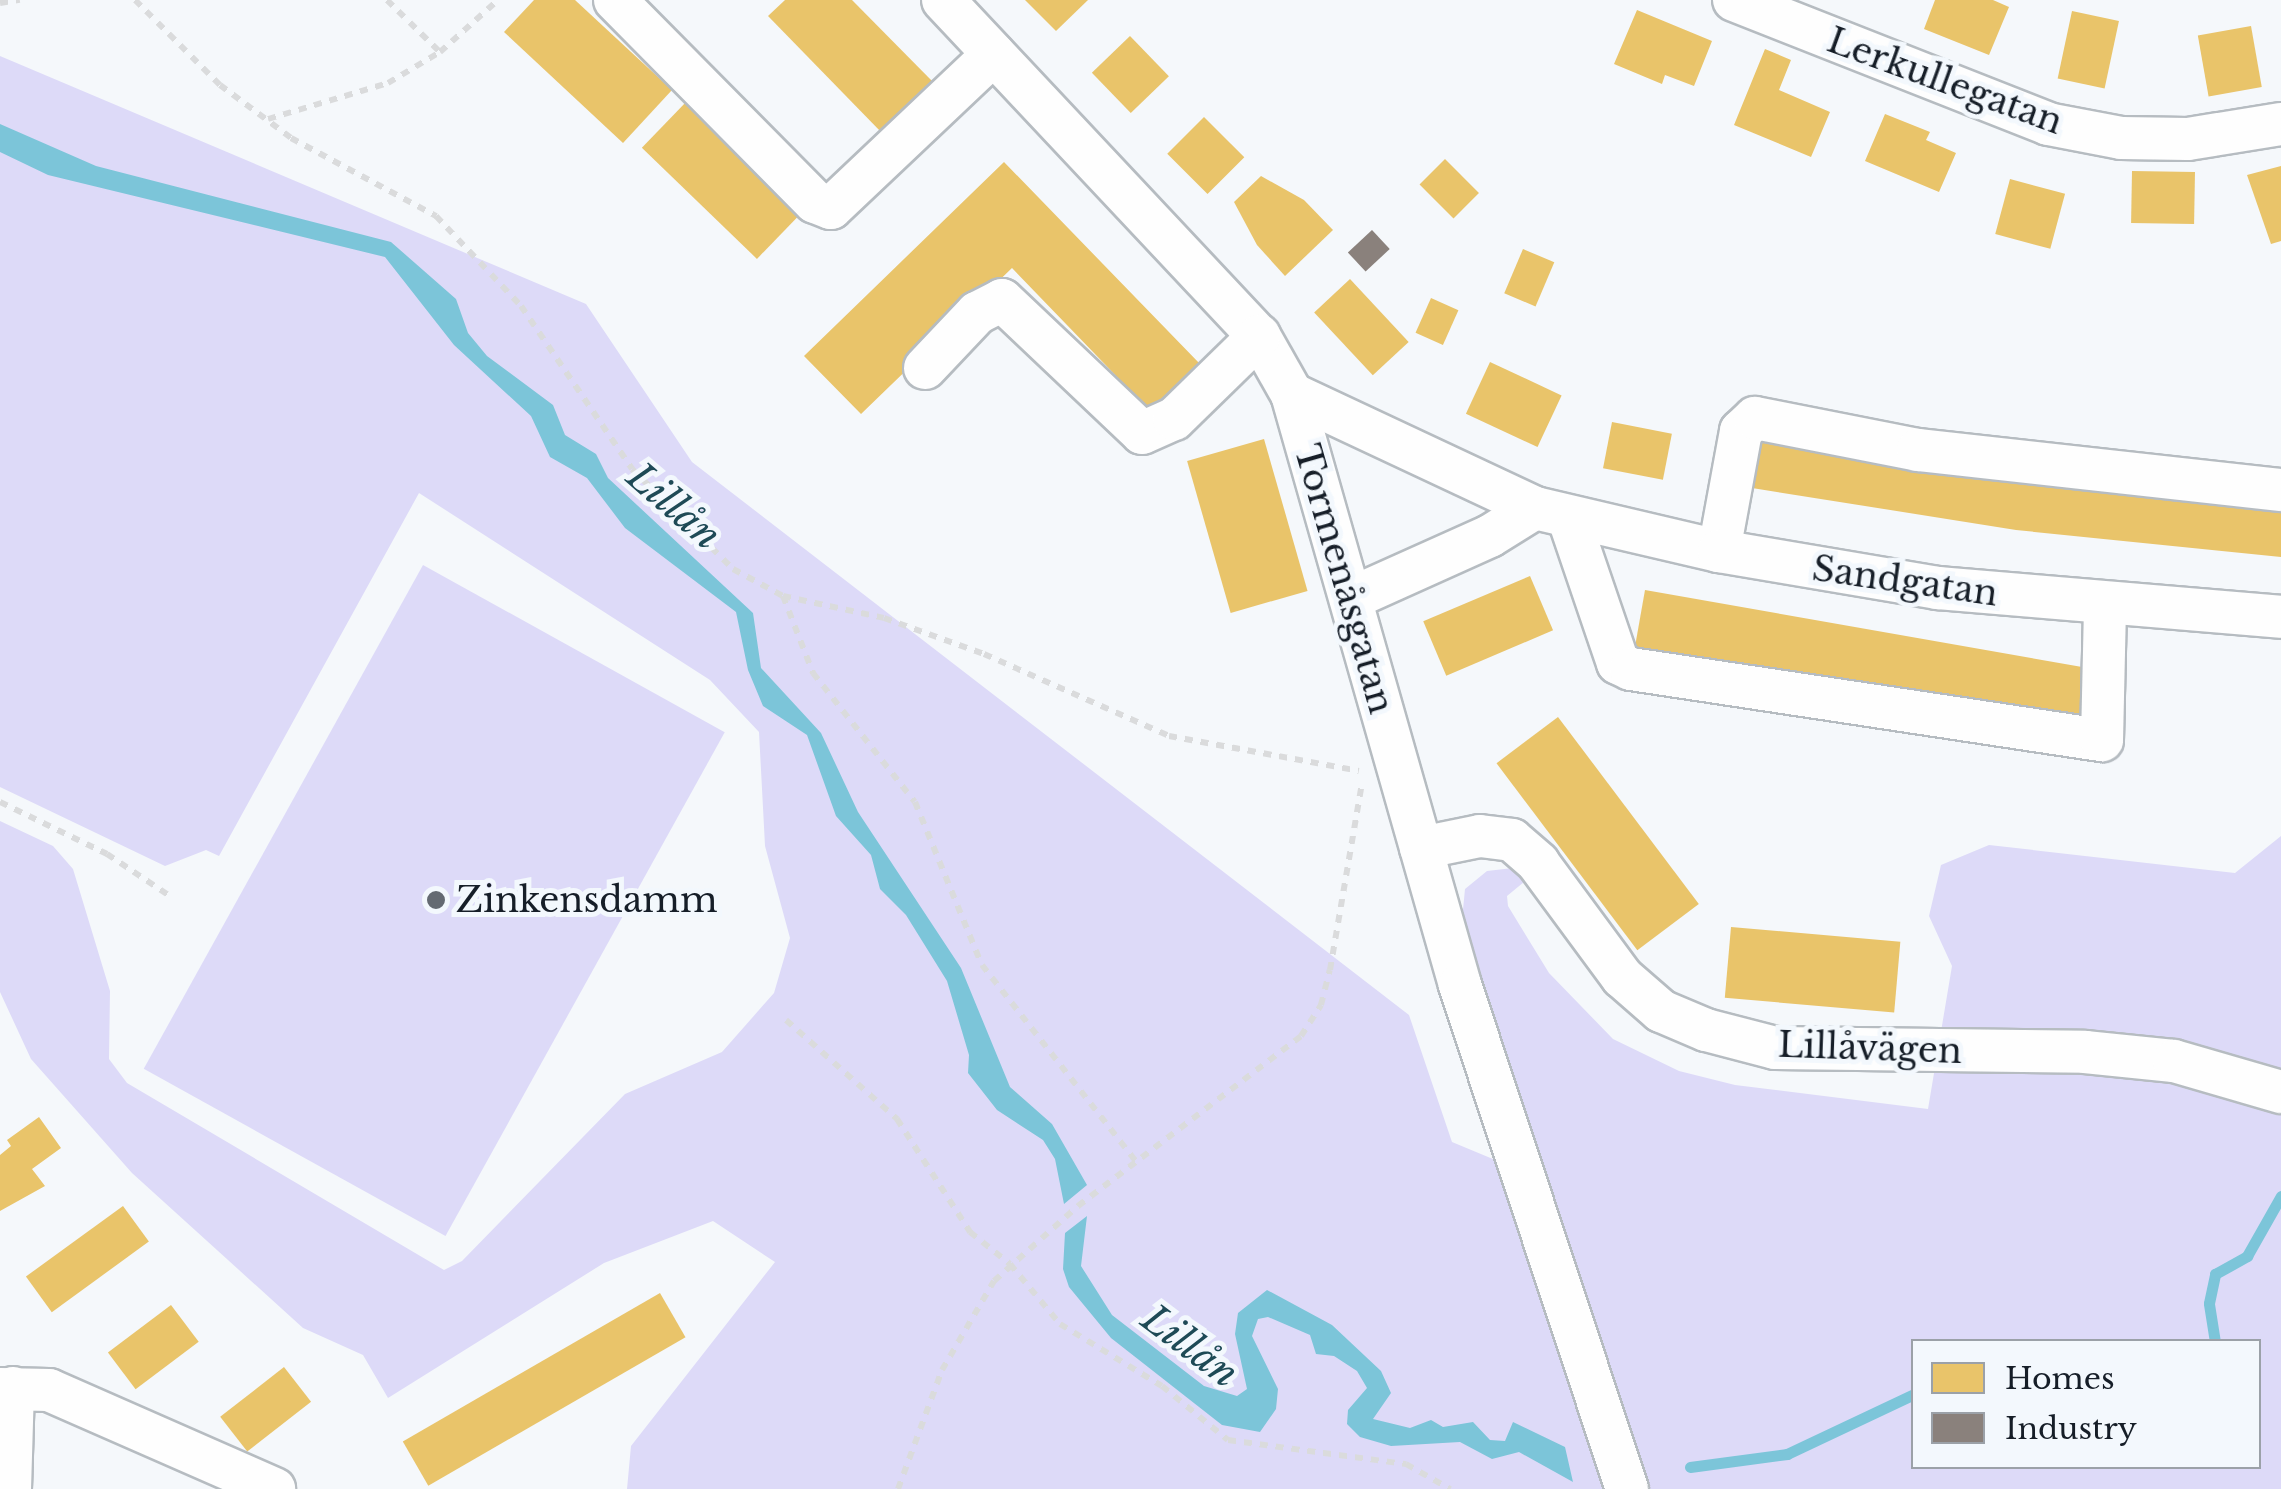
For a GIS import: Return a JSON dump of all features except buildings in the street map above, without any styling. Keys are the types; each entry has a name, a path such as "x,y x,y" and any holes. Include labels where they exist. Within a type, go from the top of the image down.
{"street":[{"path":"614,0 815,202 831,208 994,54"},
{"name":"Tormenåsgatan","path":"943,0 1258,336 1292,394 1421,848 1550,1269 1626,1489"},
{"name":"Lerkullegatan","path":"1734,0 2048,124 2120,138 2188,139 2281,124"},
{"path":"924,368 978,313 1002,300 1142,433 1174,419 1258,336"},
{"name":"Sandgatan","path":"1292,394 1552,513 1719,551 1938,588 2281,617"},
{"path":"1719,551 1741,431 1755,418 1918,450 2281,490"},
{"path":"1352,598 1490,536 1552,513 1618,663 1631,669 2102,740 2105,605"},
{"name":"Lillåvägen","path":"1421,848 1480,836 1512,840 1538,862 1622,977 1662,1012 1706,1030 1775,1048 2086,1052 2174,1061 2281,1092"},
{"path":"10,1489 6,1388 49,1390 274,1489"}],"path":[{"path":"0,2 20,0"},
{"path":"136,0 220,85 267,120 341,169 436,216 521,306 632,469 733,568 784,596 884,618 984,654 1168,736 1364,772 1321,1005 1301,1036 1010,1264 965,1324 898,1489"},
{"path":"387,0 440,52"},
{"path":"267,120 388,83 440,52 498,0"},
{"path":"784,596 813,673 915,802 982,965 1137,1163"},
{"path":"0,802 107,854 170,896"},
{"path":"786,1020 897,1119 962,1221 1010,1264 1060,1324 1162,1386 1228,1440 1406,1464 1450,1489"}],"shaded area":[{"path":"0,56 586,304 692,462 1409,1015 1452,1142 1541,1179 1462,920 1465,889 1487,871 1513,868 1524,882 1507,896 1508,906 1549,973 1613,1039 1679,1071 1735,1085 1928,1109 1952,966 1929,916 1941,865 1989,845 2235,873 2281,836 2281,1489 627,1489 631,1446 775,1262 713,1221 604,1263 388,1398 363,1355 303,1328 132,1173 31,1059 0,992 0,821 53,846 73,869 110,991 109,1059 127,1083 444,1270 462,1261 625,1094 722,1052 774,993 790,938 765,846 759,732 710,680 419,493 219,856 206,850 165,866 0,787"},
{"name":"Zinkensdamm","path":"423,565 725,732 445,1236 144,1069"}],"water":[{"path":"0,124 96,166 391,242 456,299 468,333 487,356 553,405 565,435 596,454 608,478 753,613 761,668 821,733 858,812 961,968 1010,1087 1052,1124 1087,1185 1064,1204 1055,1159 1043,1140 997,1110 968,1073 969,1055 947,981 906,915 880,889 871,855 836,816 807,735 763,706 748,670 736,612 625,528 587,478 550,457 531,416 454,345 385,257 48,175 0,152"},
{"path":"1087,1216 1081,1266 1112,1315 1204,1386 1237,1396 1247,1389 1235,1334 1238,1313 1267,1290 1332,1325 1381,1371 1391,1393 1373,1419 1410,1428 1431,1420 1443,1427 1473,1422 1490,1440 1505,1441 1513,1422 1565,1447 1573,1482 1519,1452 1492,1459 1460,1442 1391,1446 1360,1437 1347,1424 1348,1410 1367,1388 1357,1371 1334,1356 1316,1354 1310,1335 1268,1317 1258,1319 1252,1336 1278,1389 1276,1409 1260,1432 1222,1425 1111,1338 1069,1287 1063,1269 1065,1233"}],"waterway":[{"name":"Lillån","path":"2215,1339 2209,1303 2215,1274 2247,1256 2281,1196"},
{"name":"Lillån","path":"1690,1467 1787,1454 1911,1395"}],"place":[{"name":"Zinkensdamm","path":"436,900"}]}
